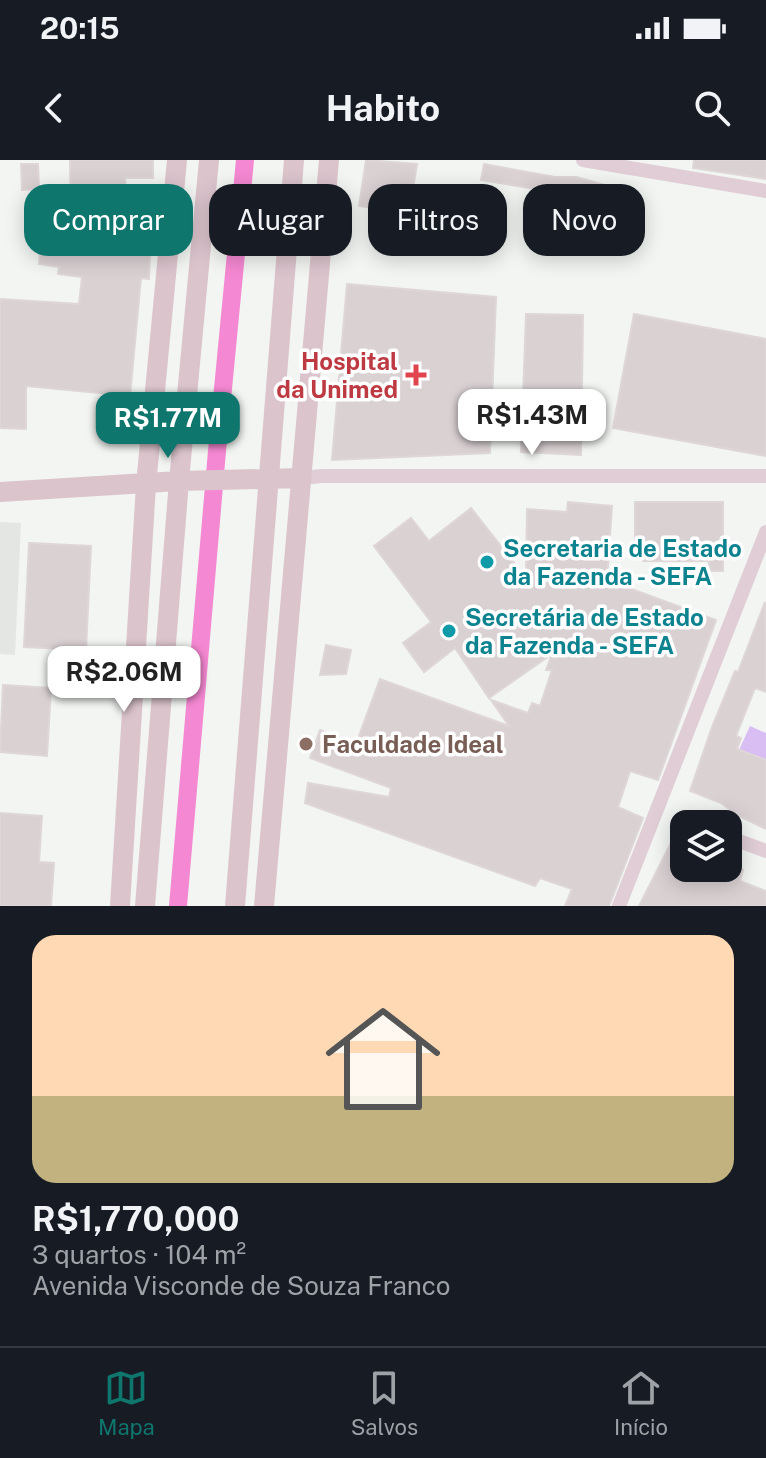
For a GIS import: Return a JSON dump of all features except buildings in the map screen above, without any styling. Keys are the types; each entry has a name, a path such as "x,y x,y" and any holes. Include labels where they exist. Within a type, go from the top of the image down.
{"main road":[{"path":"120,906 146,485 177,160"},
{"path":"145,906 157,751 186,480 209,160"},
{"path":"235,906 294,160"},
{"path":"264,906 329,160"},
{"path":"0,492 146,485 186,480 301,478"},
{"path":"133,665 157,751"}],"street":[{"path":"583,160 766,191"},
{"path":"301,478 766,476"},
{"path":"619,906 766,532"},
{"path":"742,842 766,851"}],"shaded area":[{"path":"0,522 21,523 15,655 0,654"},
{"path":"750,726 766,733 766,760 739,750"}],"waterway":[{"path":"178,906 245,160"}],"place":[{"name":"Hospital da Unimed","path":"416,375"},
{"name":"Secretaria de Estado da Fazenda - SEFA","path":"487,562"},
{"name":"Secretária de Estado da Fazenda - SEFA","path":"449,631"},
{"name":"Faculdade Ideal","path":"306,744"}]}
